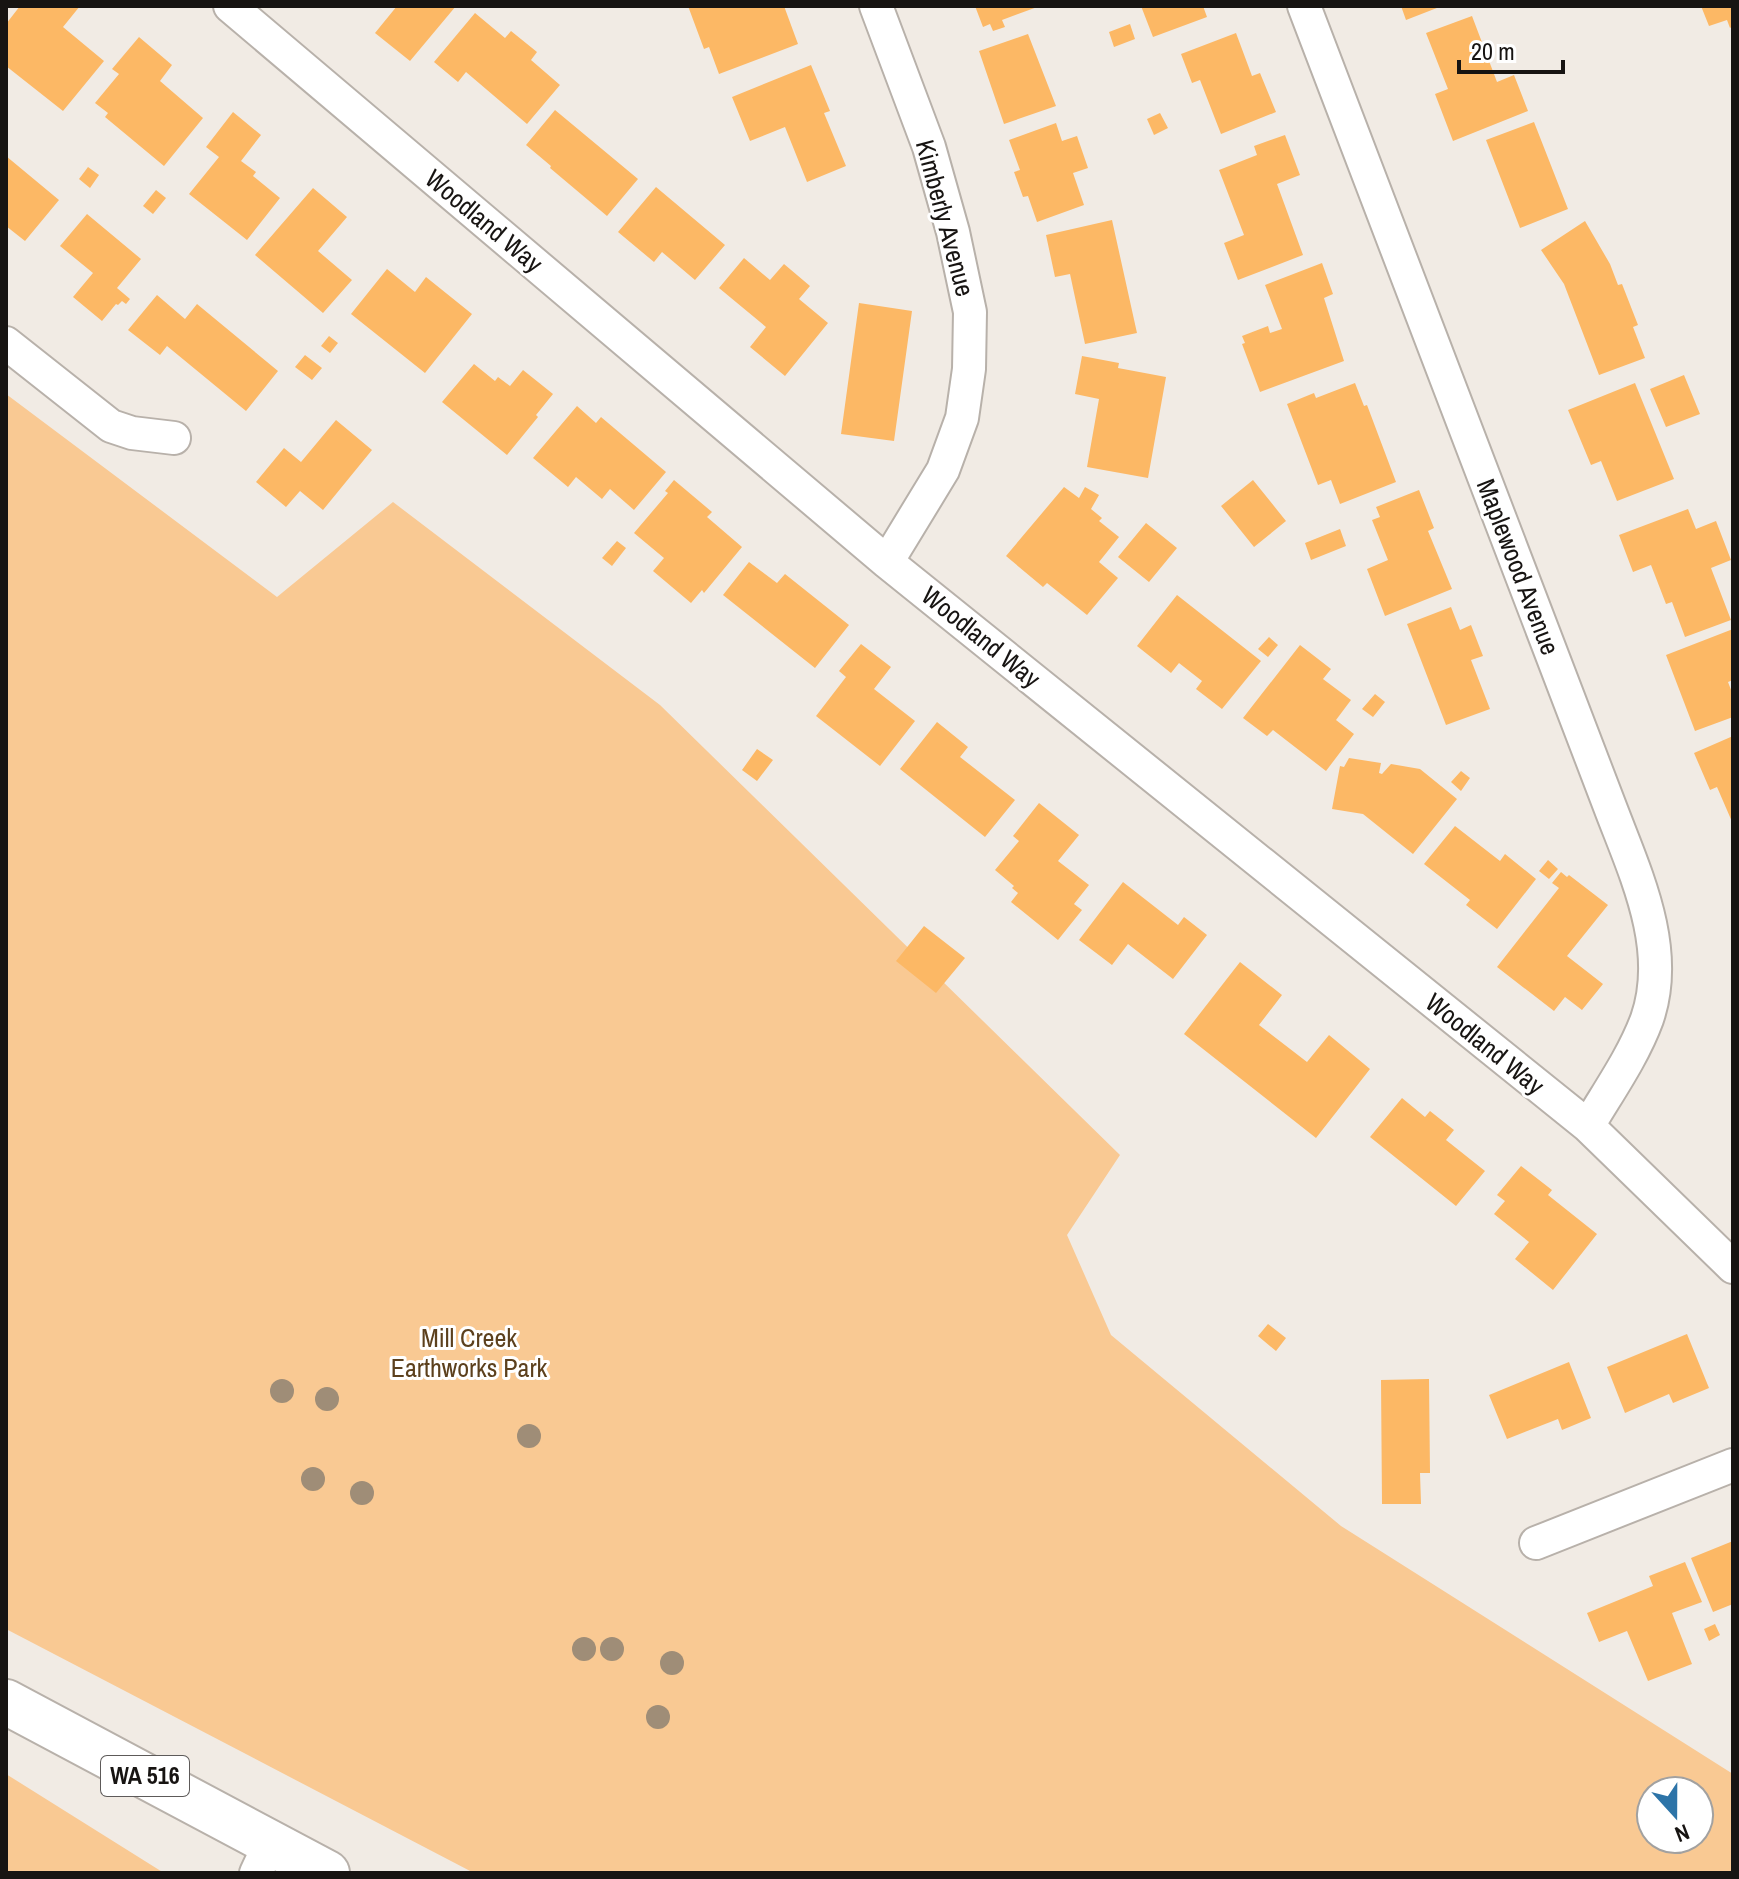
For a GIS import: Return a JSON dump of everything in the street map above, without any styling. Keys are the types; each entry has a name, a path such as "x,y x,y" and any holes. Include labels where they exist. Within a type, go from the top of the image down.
{"main road":[{"name":"WA 516","path":"6,1702 263,1858 327,1873"}],"street":[{"name":"Woodland Way","path":"230,6 887,562 1588,1126 1733,1267"},
{"name":"Kimberly Avenue","path":"876,6 929,147 953,232 970,312 969,369 962,418 943,470 887,562"},
{"name":"Maplewood Avenue","path":"1304,6 1618,827 1649,919 1655,956 1653,999 1638,1040 1588,1126"},
{"path":"6,343 111,426 132,433 174,438"},
{"path":"1536,1543 1733,1465"}],"green space":[{"name":"Mill Creek Earthworks Park","path":"6,394 277,597 393,502 660,705 1120,1155 1067,1235 1111,1335 1341,1526 1733,1774 1733,1873 474,1873 6,1629"},
{"path":"6,1774 164,1873 6,1873"}],"building":[{"path":"20,6 80,6 63,27 104,61 63,111 6,66 6,24"},
{"path":"397,6 456,6 410,61 375,33"},
{"path":"688,6 784,6 798,44 719,74 709,47 704,49"},
{"path":"975,6 1040,6 1002,20 1005,27 993,31 990,24 983,27"},
{"path":"1141,6 1203,6 1207,17 1153,37"},
{"path":"1401,6 1442,6 1406,20"},
{"path":"1701,6 1733,6 1733,26 1730,28 1727,20 1709,26"},
{"path":"475,13 505,38 511,31 537,52 531,60 560,85 527,124 466,72 458,82 434,62"},
{"path":"1472,16 1497,82 1514,75 1528,111 1453,141 1435,94 1448,89 1426,33"},
{"path":"1130,24 1135,39 1114,47 1109,32"},
{"path":"1236,33 1252,76 1260,73 1276,112 1221,134 1200,80 1192,83 1181,54"},
{"path":"1028,34 1056,106 1004,124 979,51"},
{"path":"139,37 172,65 160,81 203,118 164,166 105,117 108,113 95,103 119,74 112,69"},
{"path":"811,65 830,111 824,113 846,166 807,182 785,127 750,141 732,97"},
{"path":"555,110 638,179 607,216 526,145"},
{"path":"233,112 261,135 241,161 256,172 253,176 280,198 247,240 189,194 219,157 206,147"},
{"path":"1160,113 1168,128 1154,135 1147,119"},
{"path":"1534,122 1568,209 1520,228 1486,140"},
{"path":"1056,123 1062,141 1077,136 1088,168 1073,173 1084,205 1037,222 1028,196 1023,197 1014,172 1020,170 1009,140"},
{"path":"1285,135 1300,175 1277,184 1303,255 1238,280 1224,243 1244,235 1219,170 1257,155 1254,146"},
{"path":"6,156 59,200 25,241 6,226"},
{"path":"88,167 99,175 90,188 79,179"},
{"path":"656,187 725,245 695,280 662,252 654,262 618,232"},
{"path":"313,188 347,217 318,251 352,280 323,313 255,255"},
{"path":"156,190 166,198 153,214 143,206"},
{"path":"87,214 141,259 117,288 130,299 126,304 122,301 116,304 102,321 73,297 93,273 60,246"},
{"path":"1112,220 1137,333 1085,344 1070,274 1055,277 1046,235"},
{"path":"1585,221 1610,264 1618,285 1622,284 1638,325 1633,327 1645,358 1599,375 1564,284 1541,250"},
{"path":"744,258 770,280 784,264 810,286 799,299 828,323 785,376 750,347 766,327 719,288"},
{"path":"1322,263 1333,294 1324,298 1344,361 1260,392 1242,344 1245,343 1242,336 1268,326 1270,333 1282,329 1265,285"},
{"path":"387,269 415,292 426,277 472,314 425,373 351,314"},
{"path":"157,295 185,319 197,304 278,371 246,411 167,346 160,355 128,330"},
{"path":"859,303 912,311 894,441 841,434"},
{"path":"329,336 338,343 330,353 321,346"},
{"path":"305,355 322,368 312,380 295,367"},
{"path":"1082,356 1119,363 1118,368 1166,377 1148,478 1087,467 1099,399 1075,394"},
{"path":"474,364 495,381 498,377 510,386 523,370 553,394 507,455 442,402"},
{"path":"1684,375 1700,414 1666,427 1650,389"},
{"path":"1355,383 1364,406 1367,405 1396,482 1340,504 1331,480 1318,485 1287,404 1314,393 1316,398"},
{"path":"1635,383 1674,479 1617,501 1601,461 1591,465 1568,410"},
{"path":"577,406 596,423 601,417 666,472 634,510 610,489 602,499 576,477 568,487 533,458"},
{"path":"336,420 372,450 323,510 300,491 286,507 256,482 284,448 301,462"},
{"path":"674,480 712,512 707,517 742,547 704,593 702,590 691,603 653,571 664,558 634,533 668,493 665,491"},
{"path":"1253,480 1286,521 1254,547 1221,506"},
{"path":"1064,487 1079,498 1085,487 1099,495 1091,509 1102,518 1099,521 1119,537 1099,562 1118,578 1087,615 1047,583 1043,587 1006,556"},
{"path":"1419,490 1434,528 1428,531 1452,589 1385,616 1367,569 1388,560 1372,520 1380,517 1376,507"},
{"path":"1688,509 1696,529 1716,521 1731,560 1711,568 1731,620 1685,637 1672,602 1666,604 1651,565 1633,572 1619,535"},
{"path":"1146,523 1177,548 1149,582 1118,557"},
{"path":"1340,529 1346,546 1311,560 1305,543"},
{"path":"617,541 626,548 612,566 602,558"},
{"path":"749,562 777,583 785,574 849,625 815,668 723,595"},
{"path":"1177,595 1261,661 1222,709 1196,689 1202,681 1179,663 1171,673 1137,646"},
{"path":"1451,607 1460,630 1471,625 1483,656 1471,660 1490,709 1446,725 1407,624"},
{"path":"1733,629 1733,680 1728,682 1733,695 1733,717 1695,731 1666,655"},
{"path":"1269,637 1278,645 1268,657 1258,649"},
{"path":"861,644 891,667 874,689 915,721 880,766 816,716 846,677 839,671"},
{"path":"1300,645 1331,669 1323,679 1351,700 1336,720 1354,734 1326,771 1273,730 1267,736 1243,718"},
{"path":"1375,694 1385,702 1373,717 1362,709"},
{"path":"937,722 968,747 960,757 1015,800 985,837 900,769"},
{"path":"1733,736 1733,824 1717,787 1710,790 1694,753"},
{"path":"757,749 773,760 757,781 742,770"},
{"path":"1349,758 1381,763 1379,773 1382,774 1391,764 1420,769 1457,799 1413,854 1363,814 1332,809 1340,766 1344,767"},
{"path":"1461,771 1470,778 1461,791 1451,782"},
{"path":"1039,803 1079,835 1058,861 1089,885 1074,904 1082,910 1058,940 1011,902 1018,893 995,870 1019,841 1013,836"},
{"path":"1455,826 1500,861 1505,854 1536,879 1497,929 1466,905 1470,900 1424,864"},
{"path":"1548,860 1558,869 1549,879 1539,871"},
{"path":"1561,872 1608,905 1567,956 1603,984 1582,1010 1565,997 1554,1011 1497,967 1559,888 1552,883"},
{"path":"1123,882 1178,925 1184,917 1207,935 1173,979 1128,944 1112,965 1079,940"},
{"path":"924,926 965,958 936,993 896,961"},
{"path":"1240,962 1282,995 1259,1025 1307,1062 1329,1035 1370,1069 1316,1138 1184,1034"},
{"path":"1402,1098 1425,1117 1430,1111 1454,1130 1446,1140 1485,1171 1456,1206 1370,1137"},
{"path":"1521,1166 1552,1190 1548,1195 1597,1234 1553,1290 1515,1259 1529,1242 1494,1214 1505,1201 1497,1195"},
{"path":"1268,1324 1286,1338 1276,1351 1258,1336"},
{"path":"1687,1334 1709,1388 1673,1403 1669,1394 1625,1413 1607,1367"},
{"path":"1569,1362 1591,1418 1562,1430 1558,1419 1507,1439 1489,1395"},
{"path":"1429,1379 1430,1473 1420,1473 1421,1504 1382,1504 1381,1380"},
{"path":"1733,1541 1733,1604 1713,1612 1691,1558"},
{"path":"1685,1562 1702,1602 1672,1613 1692,1664 1648,1681 1627,1631 1599,1642 1587,1613 1653,1586 1649,1576"},
{"path":"1715,1624 1720,1635 1709,1641 1704,1629"}]}
